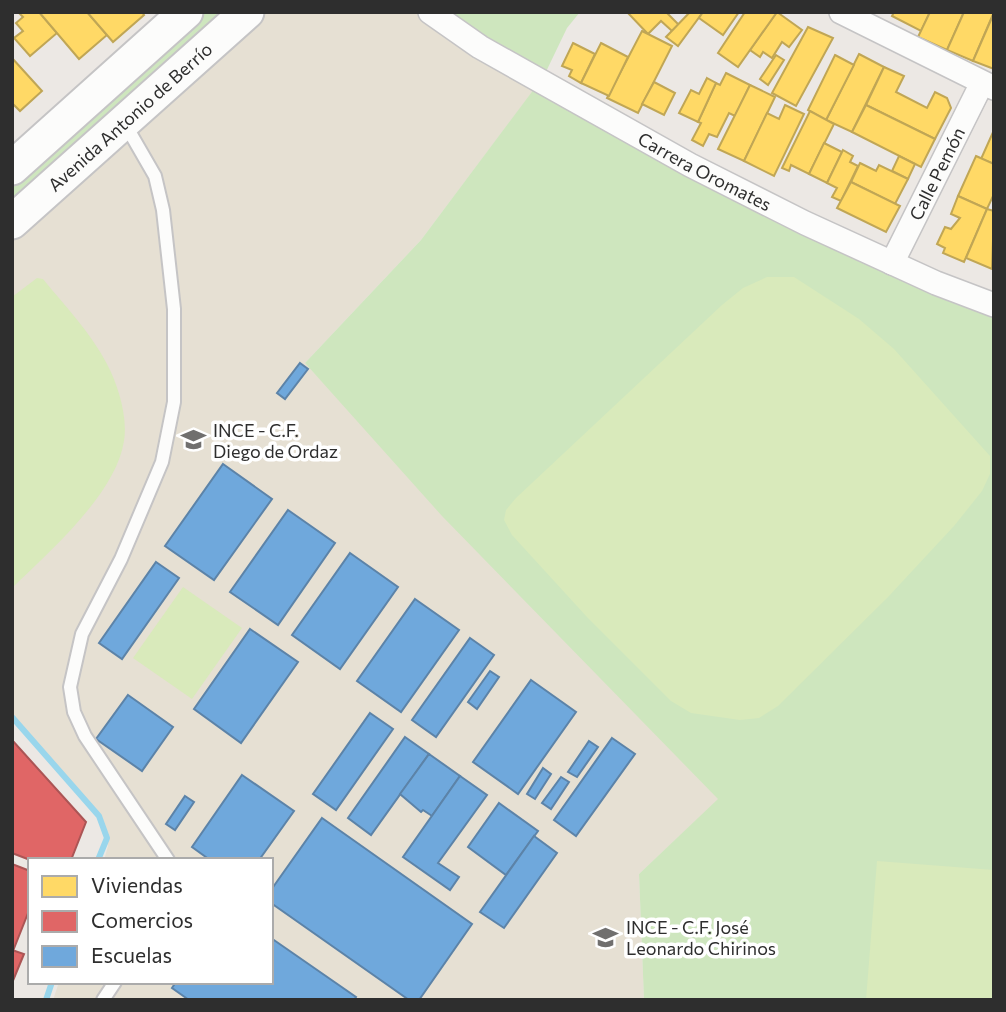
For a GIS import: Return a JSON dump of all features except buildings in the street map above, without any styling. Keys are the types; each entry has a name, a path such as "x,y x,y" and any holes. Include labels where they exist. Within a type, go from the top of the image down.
{"street":[{"path":"12,168 186,12"},
{"name":"Avenida Antonio de Berrío","path":"12,222 247,12"},
{"name":"Carrera Oromates","path":"430,12 480,47 690,165 892,263 994,305"},
{"path":"841,12 988,86"},
{"name":"Calle Pemón","path":"892,263 988,86"}],"lane":[{"path":"124,122 151,166 163,210 174,309 174,402 162,462 121,559 82,634 70,687 74,712 85,736 167,858"},
{"path":"103,1000 114,984"}],"shaded area":[{"name":"INCE - C.F. Diego de Ordaz","path":"250,12 425,12 539,83 421,240 305,363 539,613 719,799 639,874 644,1000 53,1000 58,984 273,984 273,858 105,858 108,846 99,817 12,717 12,226"}],"green space":[{"path":"186,12 247,12 12,222 12,168"},
{"path":"434,12 580,12 567,28 542,80"},
{"path":"540,81 994,305 994,1000 644,1000 639,874 718,799 442,516 305,363 421,240"},
{"path":"767,277 794,277 859,319 894,349 990,456 990,474 982,491 954,526 888,597 778,706 759,718 740,720 691,713 671,701 587,617 512,535 504,520 506,510 516,498 722,305 743,288"},
{"path":"37,278 43,279 101,353 118,391 125,432 118,461 95,501 62,540 12,588 12,297"},
{"path":"183,587 242,628 192,699 133,658"},
{"path":"877,861 994,870 994,1000 866,1000"}],"waterway":[{"path":"12,717 99,816 107,838 99,858"},
{"path":"46,1000 51,984"}],"place":[{"name":"INCE - C.F. Diego de Ordaz","path":"193,440"},
{"name":"INCE - C.F. José Leonardo Chirinos","path":"606,937"}]}
